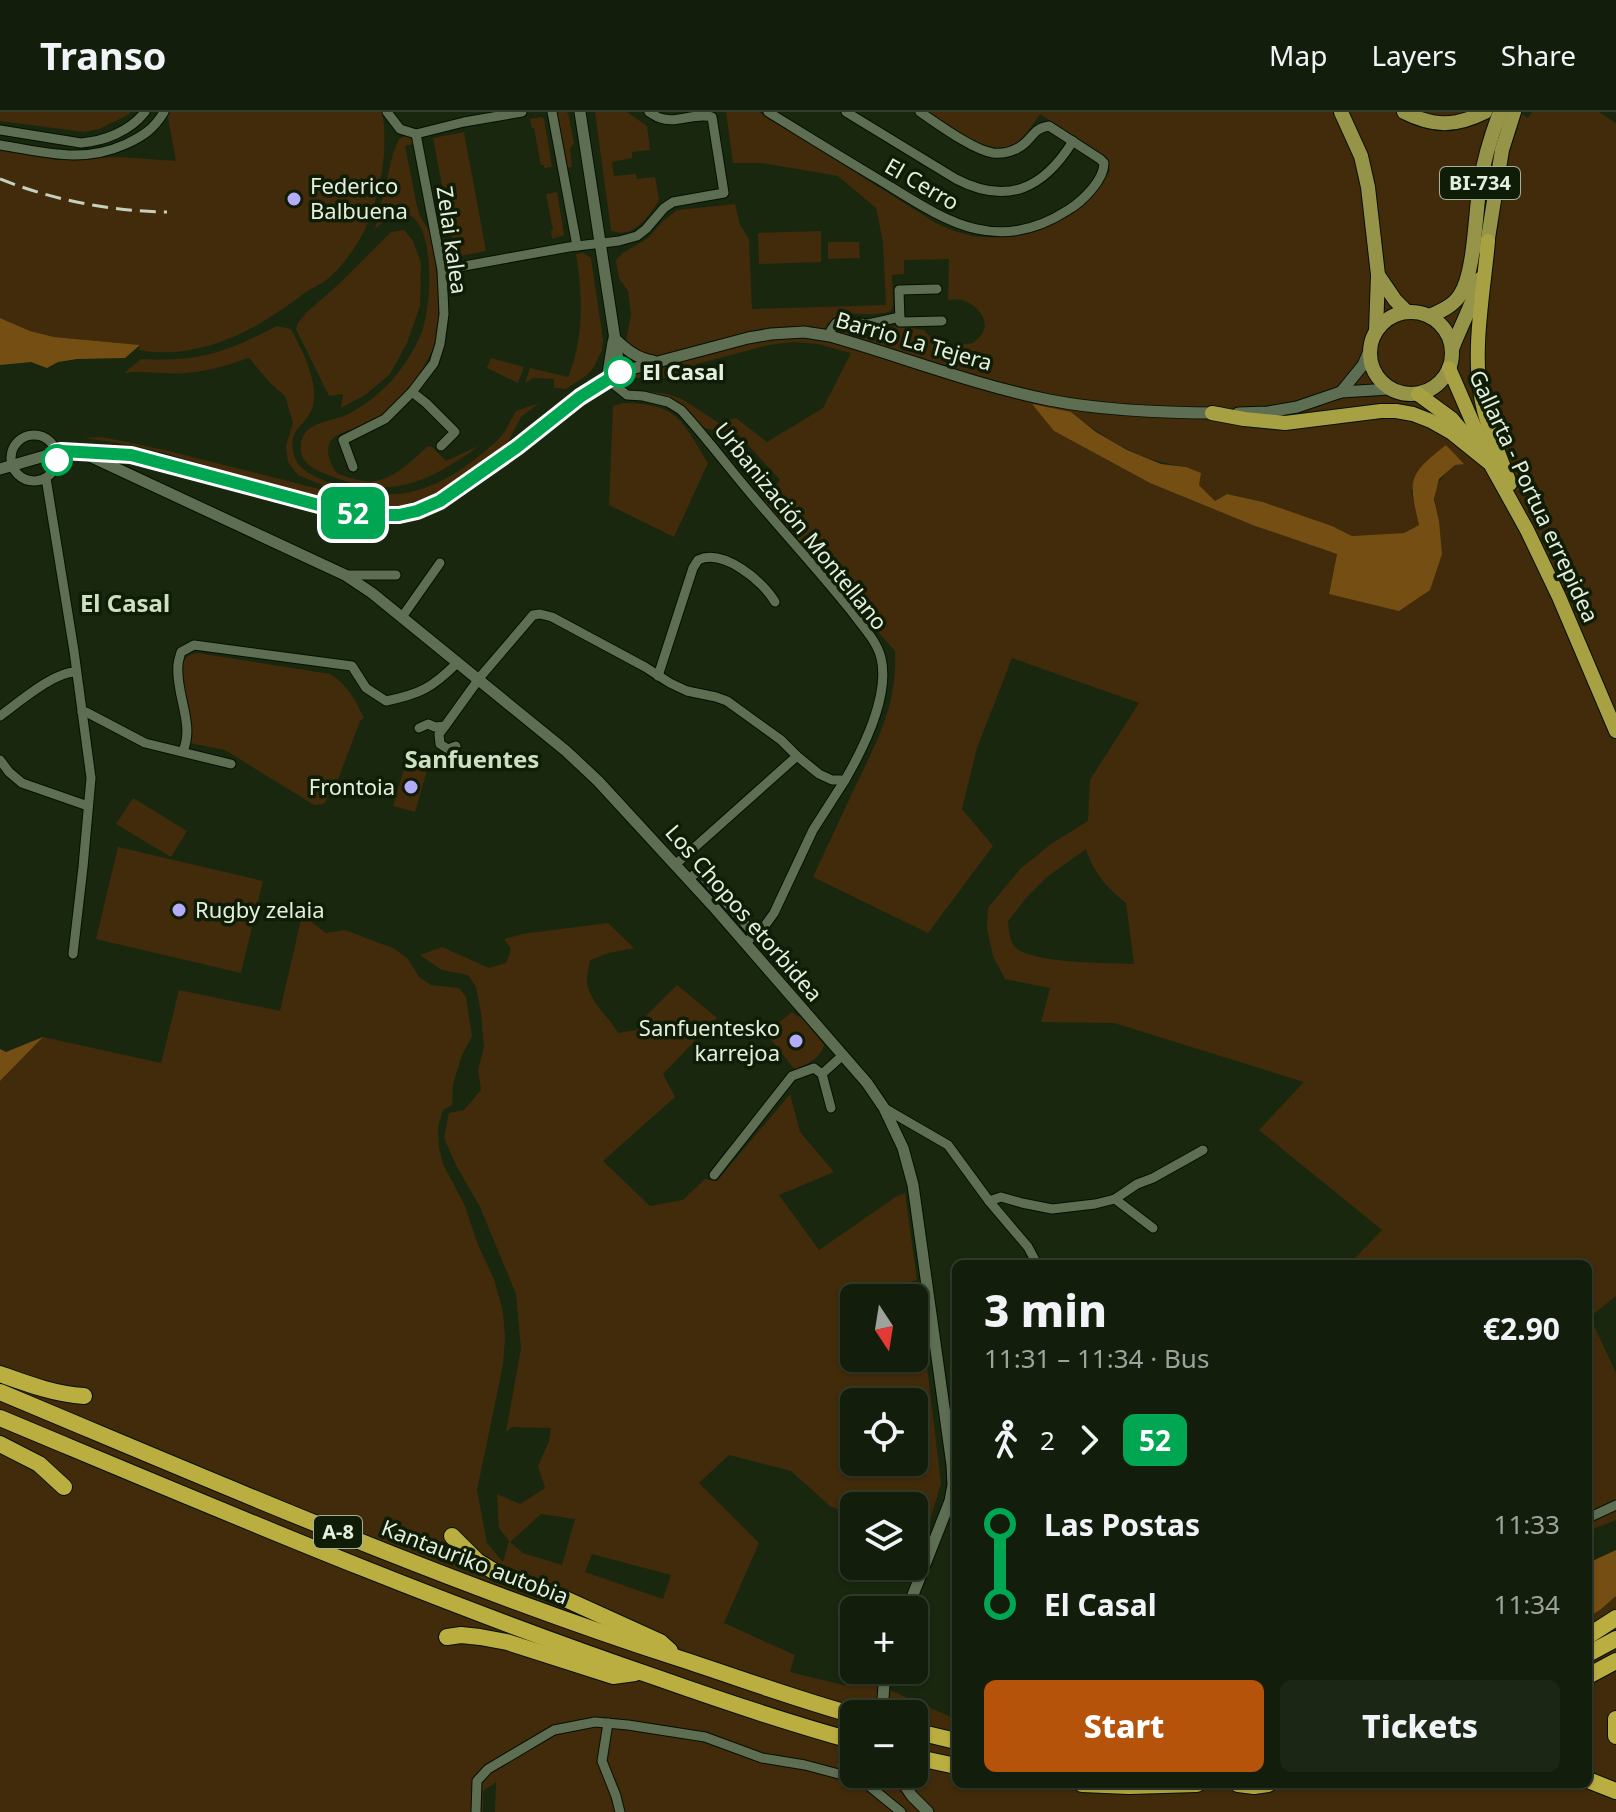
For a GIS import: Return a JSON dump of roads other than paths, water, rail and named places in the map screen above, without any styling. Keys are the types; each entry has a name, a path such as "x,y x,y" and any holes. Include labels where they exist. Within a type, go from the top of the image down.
{"highway":[{"path":"1488,241 1478,366 1480,393 1486,418 1527,530"},
{"name":"Gallarta - Portua errepidea","path":"1449,368 1491,465 1559,597 1616,731"},
{"name":"Gallarta - Portua errepidea","path":"1418,394 1452,419 1479,453"},
{"path":"1212,413 1285,423 1367,412 1413,414 1452,433 1491,465"},
{"path":"1612,719 1616,746"},
{"path":"0,1374 44,1390 84,1396"},
{"name":"Kantauriko autobia","path":"0,1392 386,1552 594,1631 840,1711"},
{"name":"A-8","path":"0,1418 362,1569 493,1619 642,1673 840,1737"},
{"path":"0,1444 39,1464 64,1487"},
{"path":"452,1536 477,1561 495,1572 563,1598 660,1642 681,1659"},
{"path":"1592,1633 1616,1618"},
{"path":"447,1637 461,1635 507,1642 613,1676 642,1673"},
{"path":"1592,1652 1616,1639"},
{"path":"1592,1674 1616,1661"},
{"path":"1616,1719 1616,1736"},
{"path":"928,1734 952,1740"},
{"path":"928,1760 952,1765"},
{"path":"1592,1782 1616,1791"}],"main road":[{"path":"1341,112 1352,132 1366,172 1378,275 1376,331"},
{"path":"1404,112 1421,120 1439,123 1461,122 1485,112"},
{"name":"BI-734","path":"1430,316 1453,304 1465,287 1479,185 1489,141 1500,112"},
{"name":"BI-734","path":"1452,349 1476,294 1488,241 1500,159 1514,112"},
{"path":"1378,275 1407,312"},
{"path":"1407,312 1430,316 1450,339 1449,368 1437,385 1418,394 1390,389 1374,373 1369,351 1371,340 1389,318 1407,312"}],"street":[{"path":"0,130 91,142 124,130 145,112"},
{"path":"0,145 66,155 100,154 143,136 164,112"},
{"path":"387,112 400,129 416,134 464,117 522,112"},
{"path":"552,112 577,246"},
{"path":"580,112 620,372"},
{"path":"442,270 619,241 637,236 673,202 724,193 712,117 700,114 663,120 649,112"},
{"name":"El Cerro","path":"768,112 942,218 975,230 995,232 1031,228 1054,219 1073,207 1103,171 1104,163 1100,159 1049,126 1037,129 1017,149 991,152 978,148 920,112"},
{"name":"El Cerro","path":"846,112 956,179 983,190 1008,191 1037,182 1058,164 1073,141"},
{"name":"Zelai kalea","path":"353,467 343,440 385,419 412,392 434,363 440,344 444,314 442,270 416,134"},
{"path":"937,289 899,290 900,322 942,321"},
{"path":"830,336 836,323 868,324 900,317"},
{"name":"Barrio La Tejera","path":"6,467 66,450 131,455 345,512 399,515 440,501 517,447 580,397 620,372 771,334 804,332 830,336 1036,397 1074,405 1249,413 1282,410 1341,392 1390,389"},
{"path":"614,337 633,355 658,361"},
{"path":"607,379 614,337"},
{"path":"1341,392 1358,372 1369,351"},
{"name":"Urbanización Montellano","path":"607,379 627,395 668,402 681,410 837,594 881,655 883,672 880,695 854,765 813,830 774,913 764,927 745,943"},
{"path":"412,392 455,432 441,446"},
{"path":"27,436 42,436 56,452 55,467 40,481 26,480 6,467 15,444 27,436"},
{"name":"Los Chopos etorbidea","path":"81,452 345,575 402,617 566,751 598,781 676,864 867,1083 884,1108 903,1148 913,1185 952,1472"},
{"path":"130,476 131,455"},
{"path":"46,478 91,778 73,954"},
{"path":"658,676 698,560 711,557 738,567 758,582 775,602"},
{"path":"402,617 440,563"},
{"path":"345,575 396,575"},
{"path":"456,746 448,749 440,744 439,734 478,680 533,615 540,614 561,622 687,691 727,701 781,740 819,774 832,780 845,780"},
{"path":"183,751 187,742 186,727 177,667 181,652 194,645 352,666 366,688 386,701 428,688 457,663"},
{"path":"0,716 67,671 76,672"},
{"path":"82,712 145,743 231,764"},
{"path":"419,728 428,724 445,726"},
{"path":"676,864 797,756"},
{"path":"0,760 22,783 88,806"},
{"path":"689,879 698,871 755,935"},
{"path":"822,1074 843,1055"},
{"path":"714,1175 792,1076 814,1068 822,1074 831,1108"},
{"path":"884,1108 948,1145 1035,1260"},
{"path":"989,1201 1001,1197 1052,1209 1095,1204 1115,1199 1137,1184 1203,1150"},
{"path":"1115,1199 1153,1228"},
{"name":"Los Chopos etorbidea","path":"913,1596 944,1521 952,1489"},
{"path":"1592,1516 1616,1505"},
{"path":"476,1812 477,1781 488,1769 554,1730 595,1722 705,1737 762,1758 854,1778 868,1785 901,1812"},
{"path":"608,1723 602,1761 620,1812"},
{"path":"907,1788 928,1812"}],"railway":[{"path":"0,179 82,203 167,212"}],"place":[{"name":"Federico Balbuena","path":"294,199"},
{"name":"El Casal","path":"620,372"},
{"name":"Frontoia","path":"411,787"},
{"name":"Rugby zelaia","path":"179,910"},
{"name":"Sanfuentesko karrejoa","path":"796,1041"}],"district":[{"name":"El Casal","path":"125,604"},
{"name":"Sanfuentes","path":"472,760"}]}
